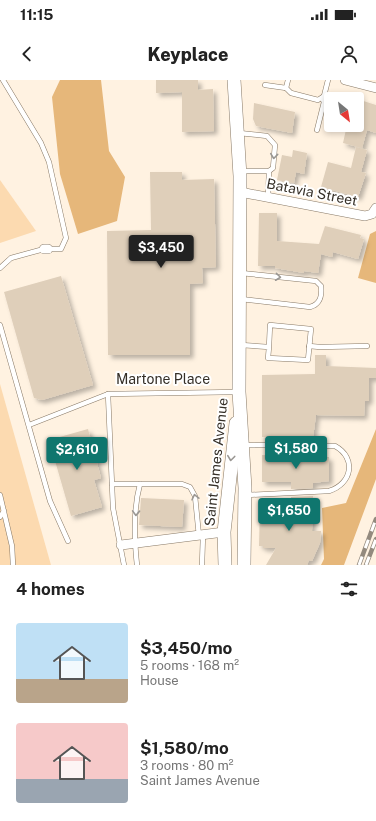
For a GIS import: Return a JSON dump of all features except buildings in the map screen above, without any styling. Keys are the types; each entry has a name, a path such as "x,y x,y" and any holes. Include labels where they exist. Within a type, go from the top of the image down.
{"main road":[{"path":"234,80 240,171 239,392"},
{"name":"Saint James Avenue","path":"239,392 245,495 244,565"},
{"name":"Saint James Avenue","path":"225,565 224,532 239,392"}],"street":[{"path":"345,80 376,88"},
{"name":"Batavia Street","path":"240,192 365,216 372,214 376,208"},
{"path":"121,545 224,532"}],"lane":[{"path":"0,268 11,258 46,249 61,249 66,238 49,162 41,143 3,80"},
{"path":"286,88 288,80"},
{"path":"265,85 286,88 291,93 318,100 324,96 328,80"},
{"path":"317,130 324,102 322,98"},
{"path":"237,132 268,136 275,145 273,168 268,171 240,171"},
{"path":"268,171 268,198"},
{"path":"240,273 316,281 320,286 322,294 319,302 310,307 240,299"},
{"path":"0,325 50,501 68,541"},
{"path":"270,325 310,329 308,360 268,358 269,347 270,325"},
{"path":"240,345 269,347"},
{"path":"309,346 367,346"},
{"name":"Martone Place","path":"29,425 108,394 239,392"},
{"path":"108,394 113,508 124,565"},
{"path":"243,445 335,446 343,450 348,460 349,472 345,482 339,488 329,491 245,495"},
{"path":"112,484 182,484 190,487 195,496 201,535 202,565"},
{"path":"137,565 135,543 136,500 140,484"},
{"path":"0,495 12,546 13,565"},
{"path":"0,517 4,511"}],"shaded area":[{"path":"60,80 101,80 109,151 125,177 117,221 78,234 60,174 52,97"},
{"path":"0,180 36,231 0,243"},
{"path":"376,231 376,283 358,278 370,234"},
{"path":"0,384 51,565 0,565"},
{"path":"376,429 376,479 344,565 321,565 324,559 322,508 346,503"}],"railway":[{"path":"359,565 376,519"},
{"path":"366,565 376,539"}]}
